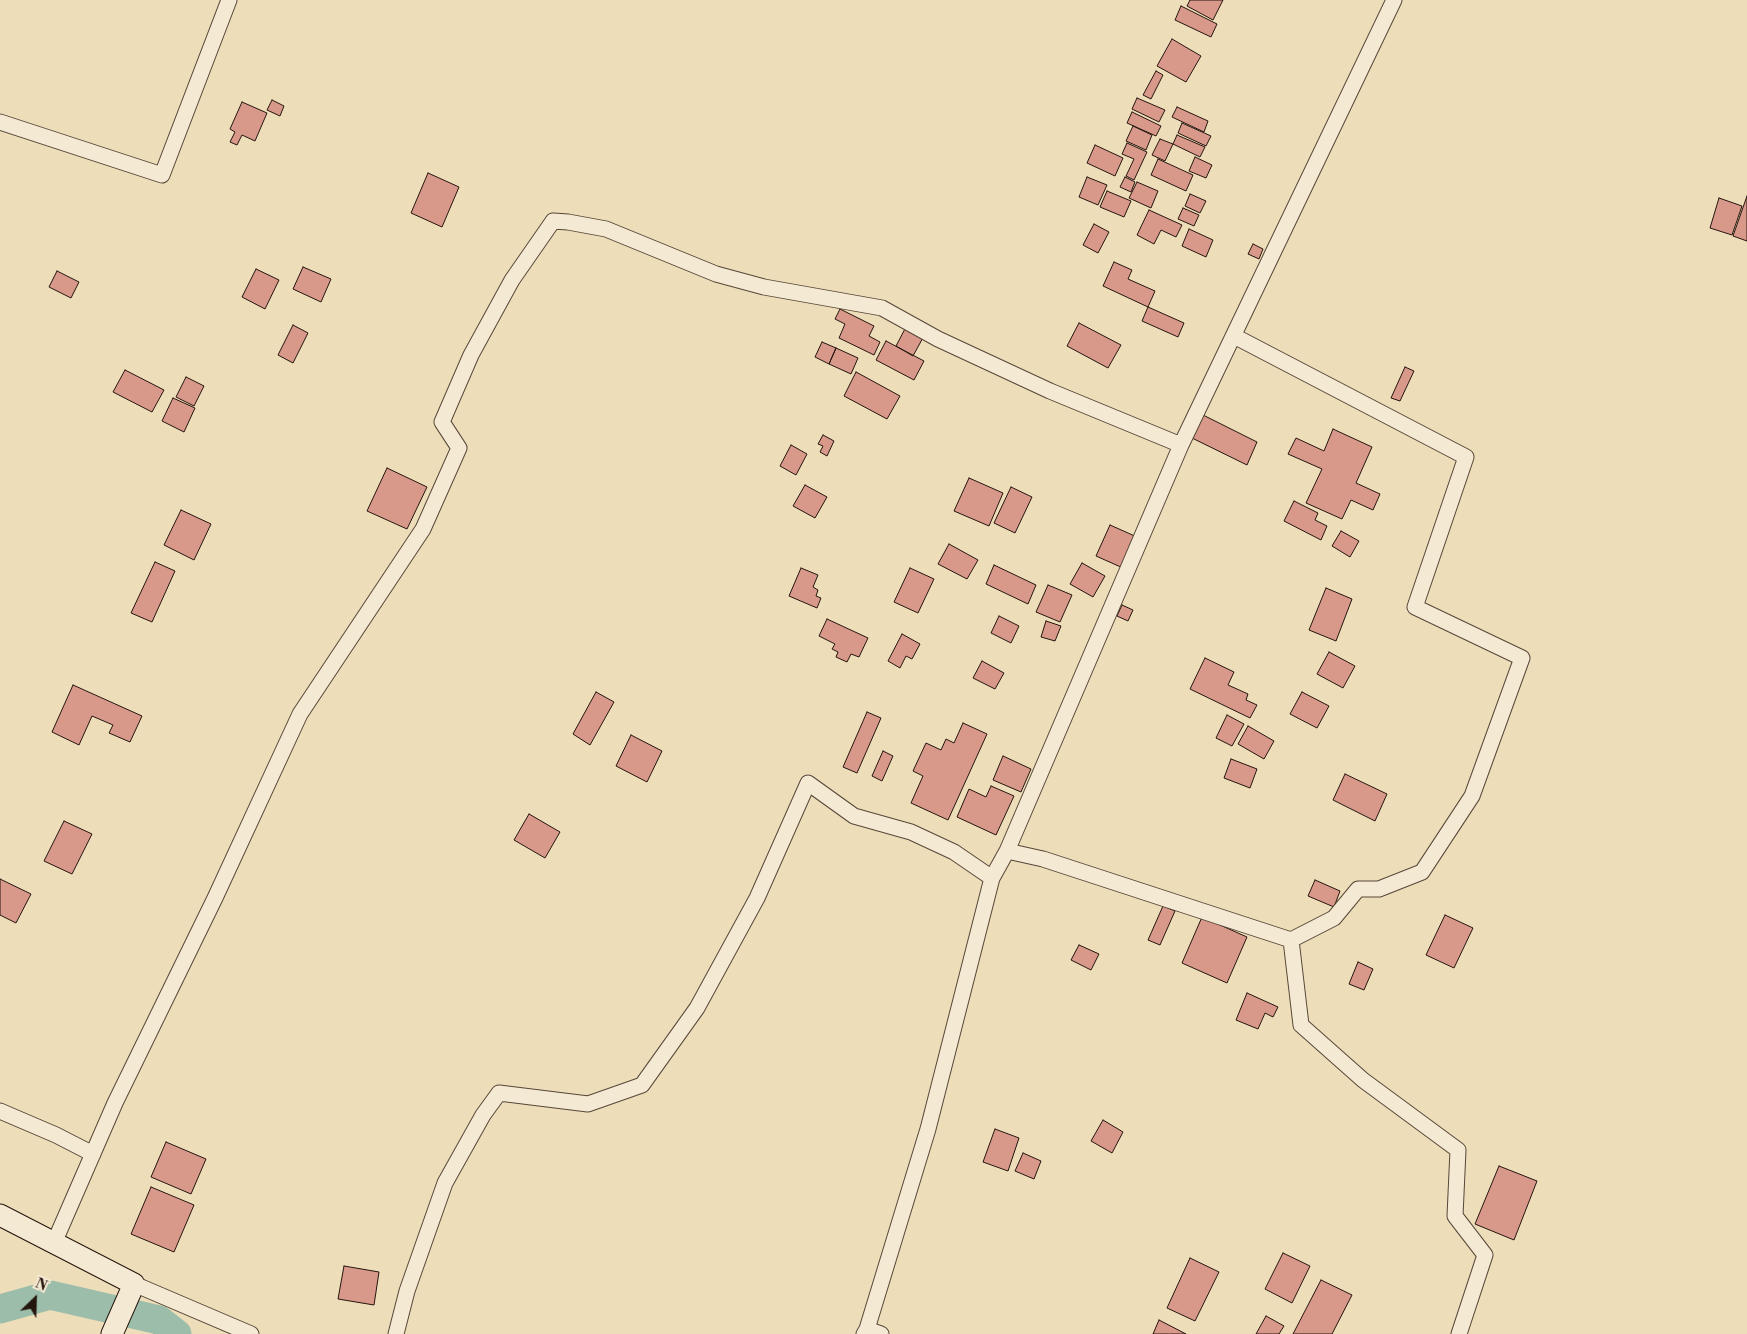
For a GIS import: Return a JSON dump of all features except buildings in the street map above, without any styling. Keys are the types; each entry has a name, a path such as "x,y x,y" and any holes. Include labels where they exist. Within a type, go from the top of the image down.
{"main road":[{"path":"0,1216 134,1284 114,1330"}],"street":[{"path":"0,122 162,175 229,0"},
{"path":"871,1332 928,1129 992,878 1007,851 1181,445 1394,0"},
{"path":"54,1243 120,1094 215,898 300,714 423,529 459,448 442,422 471,355 512,280 553,221 606,229 716,274 764,287 882,308 955,347 1050,391 1181,445"},
{"path":"1007,851 1043,859 1290,940 1334,918 1358,889 1379,889 1422,872 1472,796 1522,658 1415,607 1466,457 1234,336"},
{"path":"396,1334 407,1291 445,1182 483,1115 500,1093 588,1104 642,1085 697,1008 757,898 808,783 854,816 911,832 954,852 992,878"},
{"path":"1290,940 1301,1025 1363,1080 1458,1150 1455,1216 1485,1255 1459,1334"},
{"path":"0,1111 56,1135 93,1154"},
{"path":"134,1284 251,1334"}],"waterway":[{"path":"0,1309 50,1295 159,1320 177,1334"}]}
